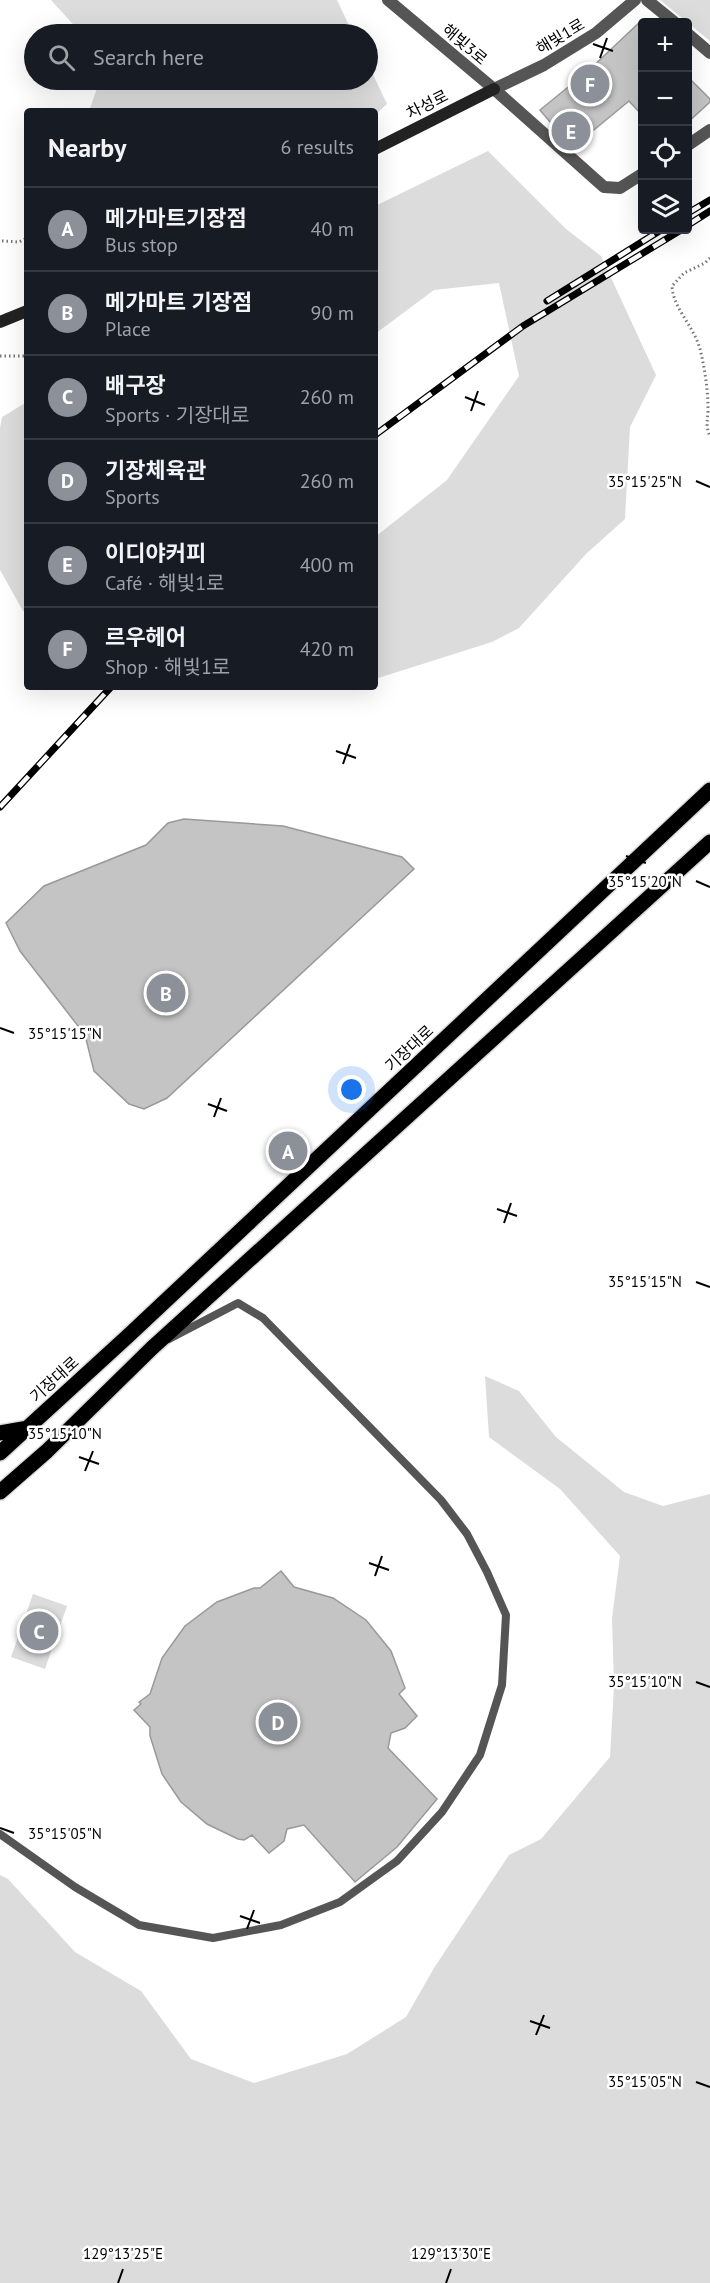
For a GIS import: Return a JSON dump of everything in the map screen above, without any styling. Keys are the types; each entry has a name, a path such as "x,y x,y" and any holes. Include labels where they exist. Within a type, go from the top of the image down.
{"main road":[{"name":"차성로","path":"378,148 494,90"},
{"path":"0,322 24,312"},
{"name":"기장대로","path":"0,1453 710,790"},
{"path":"0,1492 46,1451 152,1348 710,842"},
{"path":"0,1433 27,1428"}],"street":[{"name":"해빛3로","path":"388,0 604,188 620,188 638,177"},
{"name":"해빛1로","path":"494,90 544,65 596,33 635,0"},
{"path":"647,0 669,18"},
{"path":"692,38 710,53"},
{"path":"692,142 710,130"}],"lane":[{"path":"0,1834 75,1887 139,1925 213,1938 281,1925 340,1902 397,1861 442,1812 480,1755 502,1685 506,1615 487,1572 460,1526 441,1500 263,1318 238,1303 152,1348"}],"path":[{"path":"2,241 19,242 24,240"},
{"path":"710,258 705,263 684,273 672,286 672,297 692,328 701,351 708,408 706,429 710,436"},
{"path":"0,356 24,356"}],"shaded area":[{"path":"51,0 337,0 348,24 73,24"},
{"path":"660,0 710,0 710,41 692,26 692,18 682,18"},
{"path":"378,85 387,104 378,112 378,108 90,108 96,90 378,90"},
{"path":"488,151 566,229 601,256 656,375 630,427 625,519 586,554 519,628 492,642 378,678 378,535 447,480 519,376 499,283 434,290 378,332 378,205"},
{"path":"24,404 24,611 0,570 0,428 2,417"},
{"path":"485,1376 519,1391 556,1437 624,1492 663,1506 710,1494 710,2283 0,2283 0,1875 8,1879 75,1952 141,1991 191,2059 254,2083 347,2054 406,2017 434,1968 509,1855 541,1839 610,1757 614,1686 612,1618 620,1556 560,1489 489,1437"},
{"path":"33,1594 67,1606 45,1669 11,1657"}],"building":[{"path":"638,24 638,111 629,101 572,148 540,110 589,70"},
{"path":"692,81 710,99 710,102 692,118"},
{"path":"184,819 283,826 402,857 414,869 167,1098 144,1109 129,1104 94,1071 85,1035 20,951 6,923 44,886 146,845 168,823"},
{"path":"281,1571 294,1587 333,1598 366,1620 391,1651 405,1688 399,1694 417,1716 405,1728 391,1733 388,1748 437,1799 397,1847 355,1882 304,1825 287,1829 284,1841 269,1853 252,1835 244,1840 238,1839 207,1824 181,1802 162,1774 150,1736 150,1727 134,1710 141,1704 139,1702 150,1694 162,1658 185,1626 217,1602 254,1588 260,1588"}],"railway":[{"path":"692,211 710,200"},
{"path":"692,222 710,211"},
{"path":"547,301 655,234"},
{"path":"378,433 523,326 674,234"},
{"path":"0,807 108,690"}],"place":[{"name":"르우헤어","path":"590,84"},
{"name":"이디야커피","path":"571,131"},
{"name":"메가마트 기장점","path":"166,993"},
{"name":"메가마트기장점","path":"288,1151"},
{"name":"배구장","path":"39,1631"},
{"name":"기장체육관","path":"278,1722"}]}
